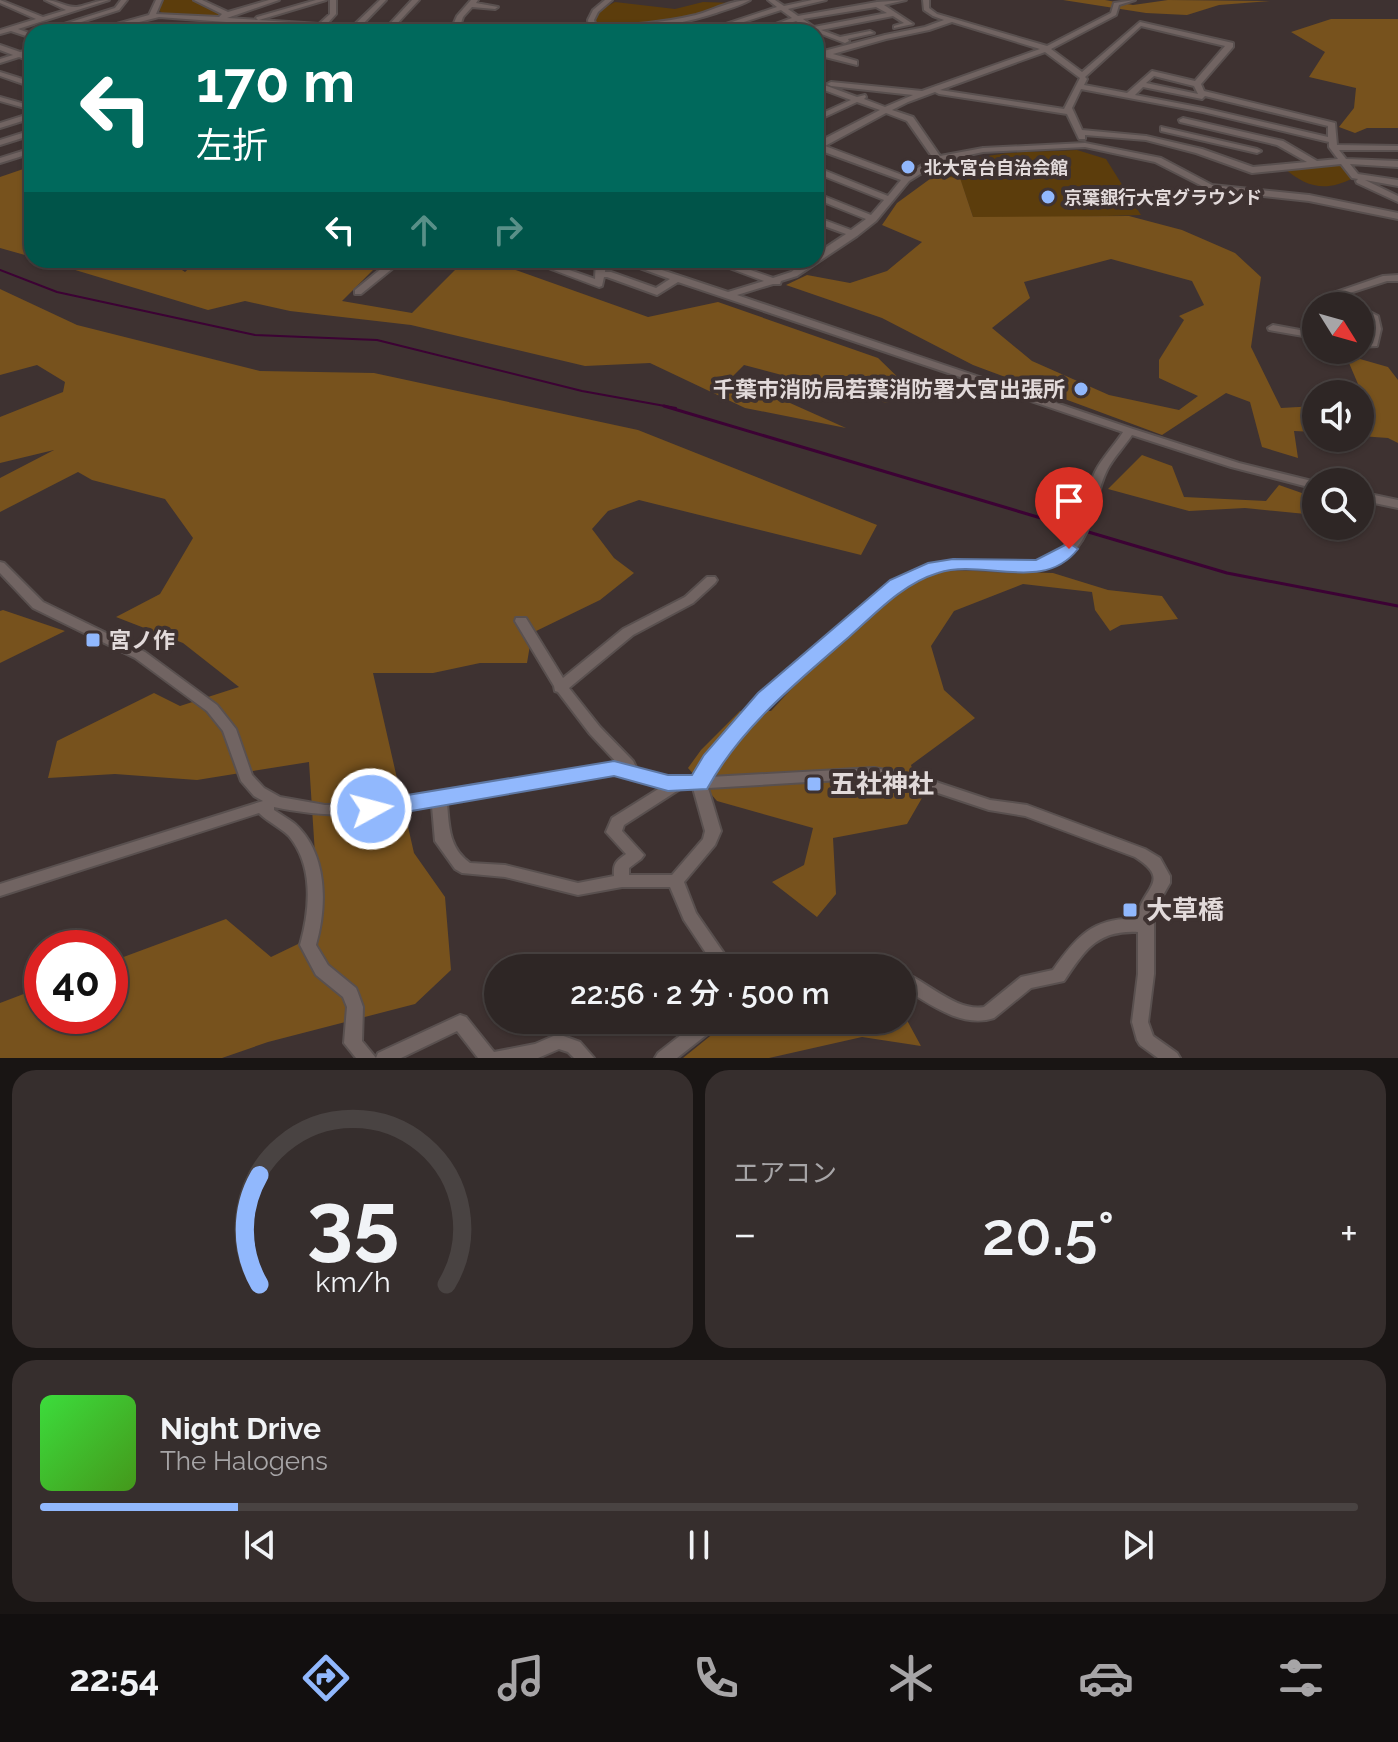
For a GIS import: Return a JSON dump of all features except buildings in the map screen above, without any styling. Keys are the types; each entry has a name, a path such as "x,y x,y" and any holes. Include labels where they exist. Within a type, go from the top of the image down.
{"street":[{"path":"25,24 106,0"},
{"path":"69,24 117,9 124,0"},
{"path":"152,15 159,0"},
{"path":"197,0 224,17"},
{"path":"242,0 256,6"},
{"path":"224,17 276,0"},
{"path":"248,21 323,0"},
{"path":"322,24 335,10 333,0"},
{"path":"394,24 415,0"},
{"path":"592,24 595,11 609,0"},
{"path":"658,24 747,0"},
{"path":"771,0 806,24"},
{"path":"730,24 781,7 823,0"},
{"path":"780,24 874,2 903,0"},
{"path":"926,0 927,11 1045,48 1082,76"},
{"path":"934,92 1088,30 1114,14 1116,4 1132,0"},
{"path":"0,1 42,19"},
{"path":"55,1 73,10"},
{"path":"359,24 382,1 407,11"},
{"path":"839,39 910,24 874,2"},
{"path":"457,24 460,16 473,3 495,7"},
{"path":"120,24 152,15 224,17 287,24 298,15 295,8"},
{"path":"824,27 894,14"},
{"path":"92,17 108,24"},
{"path":"200,24 207,18"},
{"path":"825,54 927,29 951,20"},
{"path":"0,23 24,33"},
{"path":"0,32 24,24"},
{"path":"1085,145 1070,112 1070,103 1081,87 1082,76 1140,24 1230,45 1197,84"},
{"path":"824,33 855,45"},
{"path":"824,46 837,50"},
{"path":"0,47 24,57"},
{"path":"0,61 24,53"},
{"path":"825,54 854,63"},
{"path":"1129,96 1152,73 1197,84"},
{"path":"1,75 24,82"},
{"path":"1141,84 1332,125 1332,144 1355,176 1398,199"},
{"path":"1197,84 1203,110"},
{"path":"824,85 983,96 1070,112"},
{"path":"824,86 910,119 938,159"},
{"path":"1081,87 1203,110 1332,144 1398,148"},
{"path":"824,90 829,88"},
{"path":"824,115 879,88"},
{"path":"824,142 922,93"},
{"path":"0,99 24,106"},
{"path":"1135,155 1146,138 1203,110"},
{"path":"0,126 24,118"},
{"path":"0,120 10,123"},
{"path":"1183,120 1288,146 1316,164"},
{"path":"1250,136 1262,124"},
{"path":"1164,129 1257,151"},
{"path":"1081,132 1146,138 1252,170 1344,161 1398,164"},
{"path":"0,143 24,135"},
{"path":"824,255 873,219 906,179 938,159 983,150 1085,145 1158,160 1210,187 1324,200 1398,216"},
{"path":"1233,162 1257,151 1288,146"},
{"path":"824,149 906,179"},
{"path":"0,161 24,153"},
{"path":"1252,170 1261,193"},
{"path":"824,173 888,199"},
{"path":"1355,176 1398,183"},
{"path":"824,199 873,219"},
{"path":"824,223 854,234"},
{"path":"824,246 833,249"},
{"path":"358,292 388,268"},
{"path":"554,268 599,284 601,268"},
{"path":"647,268 1129,431 1235,465 1302,482"},
{"path":"736,268 777,282"},
{"path":"726,296 777,282 805,268"},
{"path":"601,275 608,274 657,292 677,278"},
{"path":"1343,292 1386,278 1398,278"},
{"path":"1273,328 1302,333"},
{"path":"439,800 443,841 460,865 467,869 505,871 578,889 622,881 676,881 710,841 713,831 699,783 711,760 766,698 897,584 934,567 953,564 1022,568 1064,554 1081,530 1102,468 1129,431"},
{"path":"1374,499 1398,504"},
{"path":"0,566 38,605 140,655 212,708 229,729 246,777 299,838 313,870 316,923 308,945 322,970 350,993 355,1007 353,1043 367,1058"},
{"path":"560,688 628,632 689,600 711,580"},
{"path":"521,621 560,688 630,771"},
{"path":"0,890 269,805 353,811 439,800 597,770 630,771 677,784 887,774 989,805 1027,811 1148,856 1161,868 1162,883 1146,911 1146,974 1140,1022 1142,1033 1152,1047 1171,1058"},
{"path":"622,881 621,866 636,855 614,832 615,826 677,784"},
{"path":"676,881 678,893 715,954"},
{"path":"916,988 943,1004 977,1015 988,1013 1027,982 1058,976 1085,941 1098,930 1118,924 1144,926"},
{"path":"384,1058 460,1022 488,1058"},
{"path":"664,1058 695,1034"},
{"path":"498,1058 537,1051 558,1041 574,1047 585,1058"}],"shaded area":[{"path":"161,0 194,0 224,13 218,18 163,14 157,8"},
{"path":"1063,0 1105,0 1133,5 1168,0 1270,1 1219,5 1187,15 1146,13"},
{"path":"615,2 675,9 703,2 735,3 647,24 596,24 598,11"},
{"path":"1331,19 1398,19 1398,128 1367,128 1355,133 1339,127 1354,108 1356,88 1309,77 1325,52 1291,32"},
{"name":"京葉銀行大宮グラウンド","path":"1077,150 1106,159 1141,215 973,217 960,179 935,176 951,167 985,156"},
{"path":"1342,165 1353,178 1334,185 1317,186 1284,168"},
{"path":"24,169 24,255 0,248 0,177"},
{"path":"934,176 960,178 973,217 1129,216 1182,230 1235,253 1261,277 1251,347 1281,408 1302,407 1302,431 1294,431 1298,458 1262,447 1250,402 1226,393 1162,435 973,365 882,318 786,285 807,275 850,283 887,271 922,242 882,225 897,203","holes":["1111,259 1192,281 1204,305 1179,316 1184,320 1159,360 1159,378 1198,396 1179,410 1109,395 1032,361 992,328 1030,298 1024,282"]},
{"path":"69,268 179,268 185,272 189,268 375,268 342,301 412,313 457,268 510,268 648,317 718,302 878,358 909,388 887,403 744,365 732,377 846,428 745,408 650,363 585,366 411,325 290,311 245,301 208,310"},
{"path":"0,289 77,325 260,371 374,373 638,430 877,525 861,555 639,500 608,511 592,529 614,558 634,573 600,600 532,633 527,663 480,663 433,673 373,673 414,853 445,897 451,970 415,1004 268,1042 222,1058 0,1058 0,1003 24,994 24,1034 128,1034 128,955 226,919 271,957 298,944 319,916 309,762 197,780 115,774 48,778 57,741 154,693 180,706 239,687 183,643 116,617 160,594 193,538 165,499 92,480 78,472 0,512 0,478 54,450 0,463 0,417 63,392 65,382 37,365 0,375"},
{"path":"1374,363 1388,367 1398,380 1398,443 1388,438 1374,437 1374,380 1356,380 1349,364"},
{"path":"1142,455 1172,466 1184,497 1266,501 1279,485 1302,493 1302,514 1245,508 1189,511 1108,489"},
{"path":"952,570 1053,573 1108,590 1162,596 1178,619 1121,625 1110,631 1095,610 1092,592 1023,584 954,611 931,646 944,690 975,718 911,765 922,798 907,824 833,838 836,894 817,917 772,882 804,865 813,828 717,801 688,768 701,750 740,711 771,711 831,646 914,579"},
{"path":"0,611 65,631 0,663"},
{"path":"713,1034 914,1034 921,1046 862,1037 769,1058 683,1058"}],"waterway":[{"path":"0,270 57,292 255,335 377,340 582,391 676,408"},
{"path":"664,406 1078,529"},
{"path":"1085,531 1227,573 1398,606"}],"place":[{"name":"北大宮台自治会館","path":"908,167"},
{"name":"京葉銀行大宮グラウンド","path":"1048,197"},
{"name":"千葉市消防局若葉消防署大宮出張所","path":"1081,389"},
{"name":"宮ノ作","path":"93,640"},
{"name":"五社神社","path":"814,784"},
{"name":"大草橋","path":"1130,910"}],"route":[{"path":"371,809 439,800 597,770 630,771 668,783 699,783 711,760 766,698 897,584 934,567 953,564 1022,568 1038,565 1052,561 1069,549"}]}
